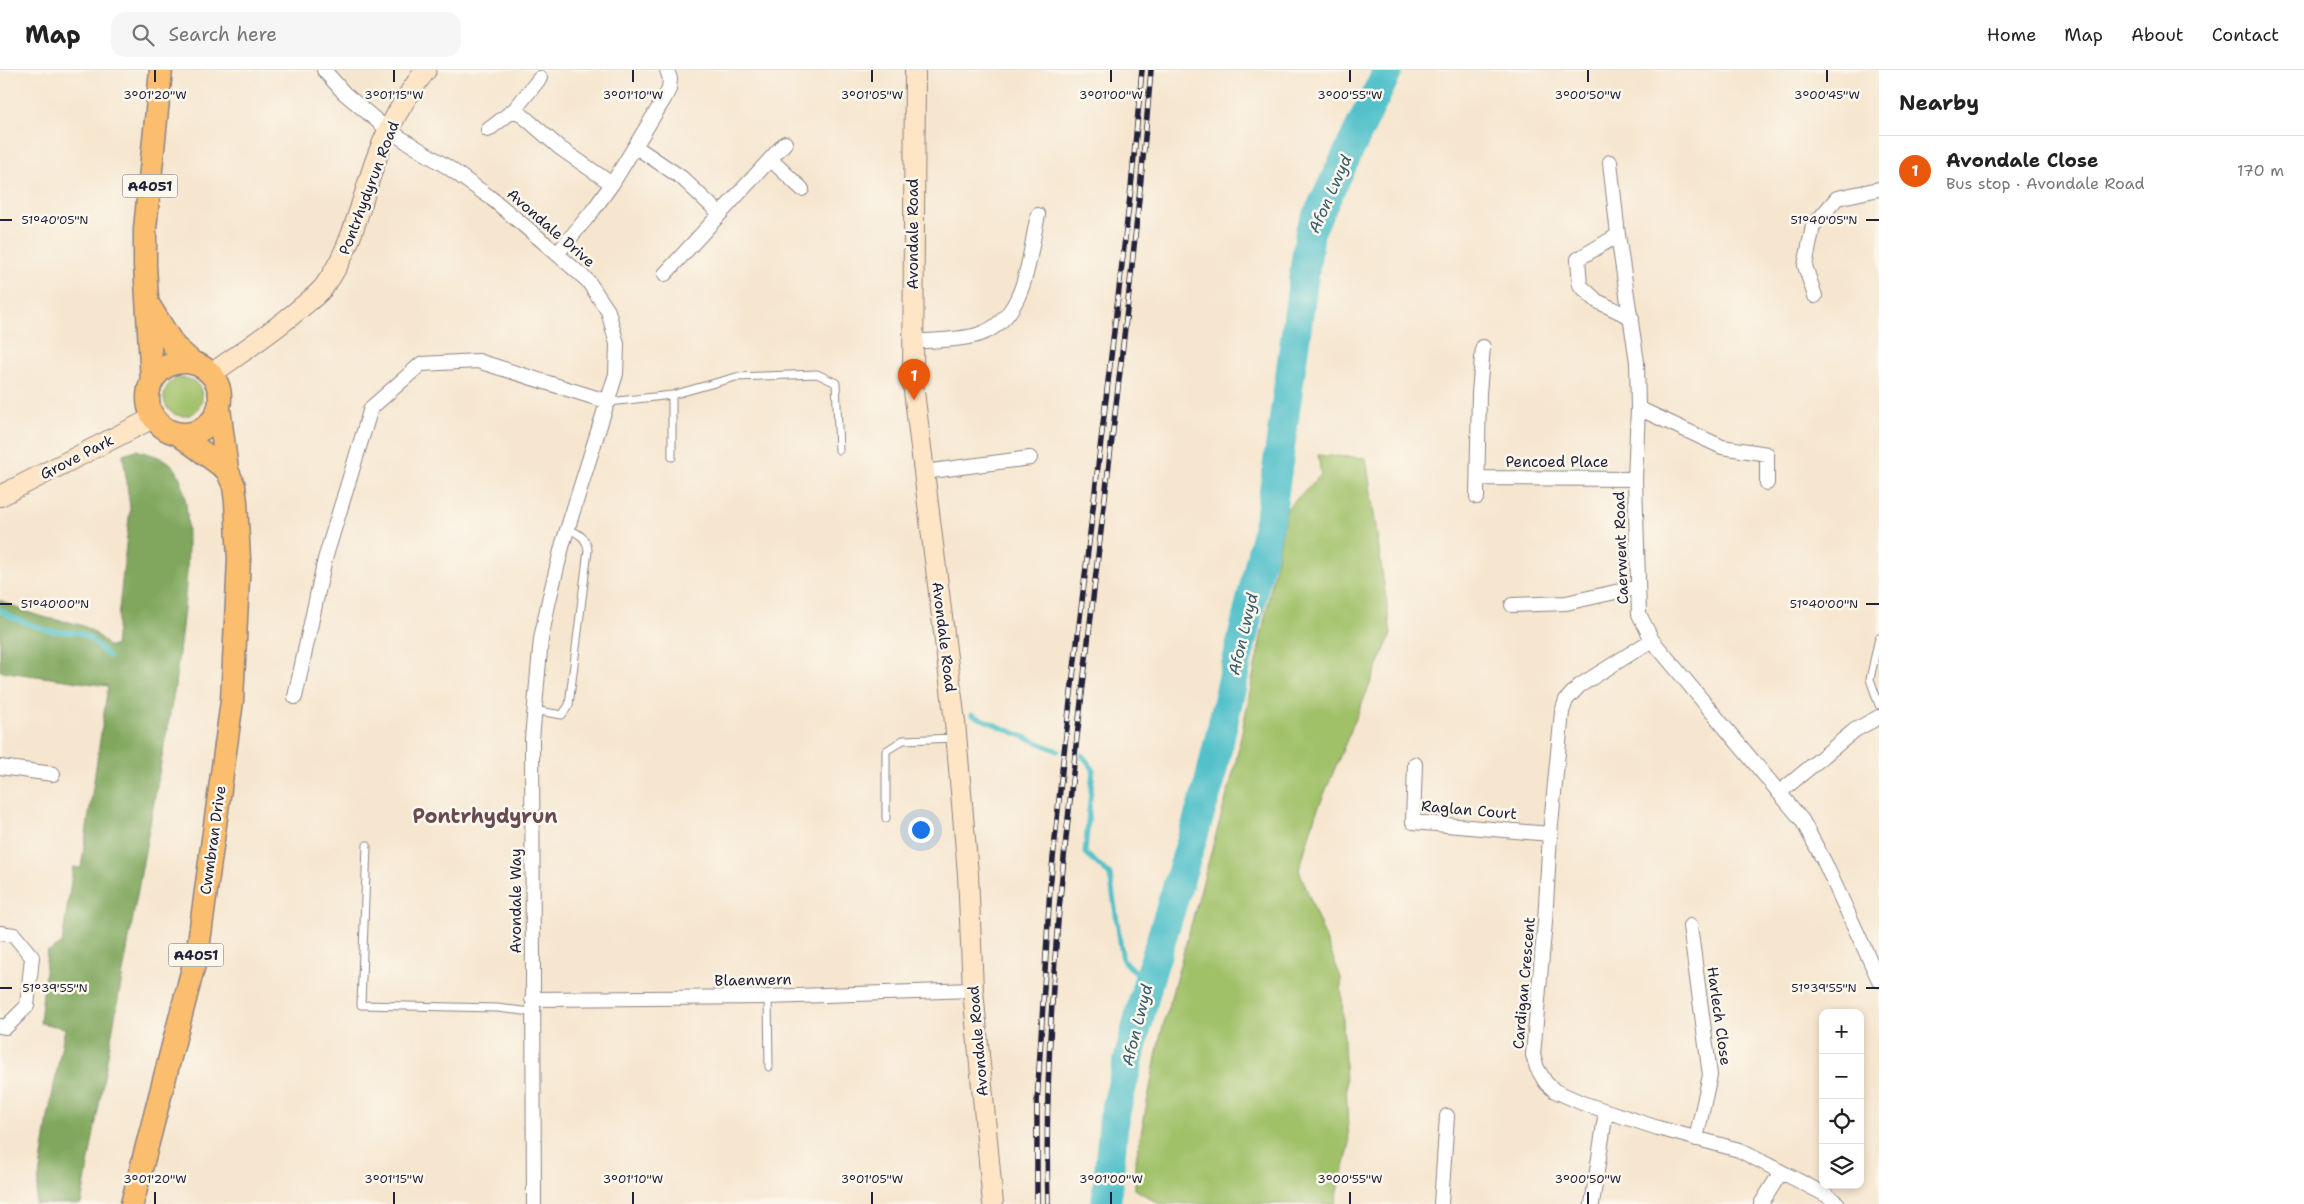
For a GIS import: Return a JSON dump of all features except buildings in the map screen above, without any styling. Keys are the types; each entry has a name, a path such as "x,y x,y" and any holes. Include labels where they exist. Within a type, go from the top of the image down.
{"main road":[{"name":"A4051","path":"152,381 147,301 146,230 161,70"},
{"name":"A4051","path":"147,301 158,323 174,346 202,368"},
{"path":"178,434 191,434 203,429 213,420 219,408 220,395 217,384 202,368 183,362 165,367 152,381 148,400 153,418 164,428 178,434 228,470"},
{"name":"A4051","path":"219,408 228,470"},
{"name":"Cwmbran Drive","path":"132,1204 198,950 232,701 239,559 236,502 234,486 228,470"}],"street":[{"name":"Avondale Drive","path":"324,70 344,93 388,130 449,168 491,198 588,281 608,310 618,344 616,374 609,402 567,528 549,600"},
{"name":"Pontrhydyrun Road","path":"202,368 289,318 322,290 342,258 361,212 376,161 388,130 412,88 426,70"},
{"path":"556,254 594,209 636,147 666,94 670,79 667,70"},
{"name":"Avondale Road","path":"915,70 911,342 914,400 956,738 968,874 973,990 993,1204"},
{"path":"488,130 515,109 540,78"},
{"path":"515,109 560,148 612,184"},
{"path":"666,274 785,143"},
{"path":"636,147 682,178 720,214"},
{"path":"770,160 802,189"},
{"name":"Caerwent Road","path":"1610,162 1618,235 1638,362 1635,479 1639,614 1652,640 1802,820 1824,861 1879,980"},
{"path":"1815,296 1805,266 1813,226 1837,198 1879,189"},
{"path":"911,342 977,335 993,328 1008,316 1021,292 1038,215"},
{"path":"1618,235 1578,259 1580,285 1597,301 1632,318"},
{"path":"1477,497 1479,393 1483,347"},
{"path":"296,698 325,560 371,408 421,364 478,361 609,402"},
{"path":"1638,408 1722,447 1767,454 1767,483"},
{"name":"Grove Park","path":"0,496 153,418"},
{"path":"924,472 1030,458"},
{"name":"Pencoed Place","path":"1478,478 1635,479"},
{"path":"1512,605 1566,603 1638,587"},
{"name":"Avondale Way","path":"534,1204 532,1006 533,710 541,639 549,600"},
{"name":"Cardigan Crescent","path":"1652,640 1579,686 1566,700 1560,724 1550,834 1545,922 1533,1055 1537,1068 1546,1083 1555,1091 1606,1111 1696,1139 1739,1150 1828,1196 1838,1204"},
{"path":"1779,793 1855,730 1879,716"},
{"name":"Raglan Court","path":"1415,764 1413,822 1550,834"},
{"path":"0,767 53,774"},
{"name":"Harlech Close","path":"1690,926 1710,1075 1696,1139"},
{"path":"0,933 14,934 32,957 27,1006 6,1027 0,1026"},
{"name":"Blaenwern","path":"532,1006 973,990"},
{"path":"1592,1204 1606,1111"},
{"path":"1441,1204 1446,1116"},
{"path":"1761,1204 1782,1172"}],"lane":[{"path":"609,402 672,395 736,377 817,374 836,383 839,450"},
{"path":"672,395 672,457"},
{"path":"533,710 562,715 569,705 588,550 583,536 567,528"},
{"path":"1879,638 1870,679 1879,705"},
{"path":"886,818 886,751 903,740 956,738"},
{"path":"367,846 361,1005 497,1008 532,1006"},
{"path":"768,997 769,1067"}],"green space":[{"path":"183,378 197,383 202,397 197,411 183,416 169,411 164,397 169,383"},
{"path":"136,450 162,458 174,467 182,485 187,510 187,572 175,686 81,1204 35,1204 48,1117 65,1028 40,1023 47,952 62,944 73,867 81,868 108,686 0,671 0,600 21,610 86,627 100,637 108,646 115,646 130,508 123,454"},
{"path":"1318,455 1366,458 1391,634 1315,816 1299,870 1341,978 1349,1147 1335,1204 1159,1204 1135,1189 1135,1164 1160,1037 1235,766 1287,508 1321,475"}],"waterway":[{"name":"Afon Lwyd","path":"1106,1204 1114,1118 1148,982 1209,784 1271,513 1310,231 1388,70"},
{"path":"0,610 15,619 50,631 80,633 92,640 108,656"},
{"path":"972,715 1058,751"},
{"path":"1082,755 1093,769 1085,853 1110,875 1123,961 1148,982"}],"railway":[{"path":"1037,1204 1037,1103 1050,888 1063,761 1131,188 1142,70"},
{"path":"1048,1204 1047,1139 1056,944 1076,750 1128,301 1151,70"}],"place":[{"name":"Avondale Close","path":"914,400"}],"district":[{"name":"Pontrhydyrun","path":"485,816"}]}
